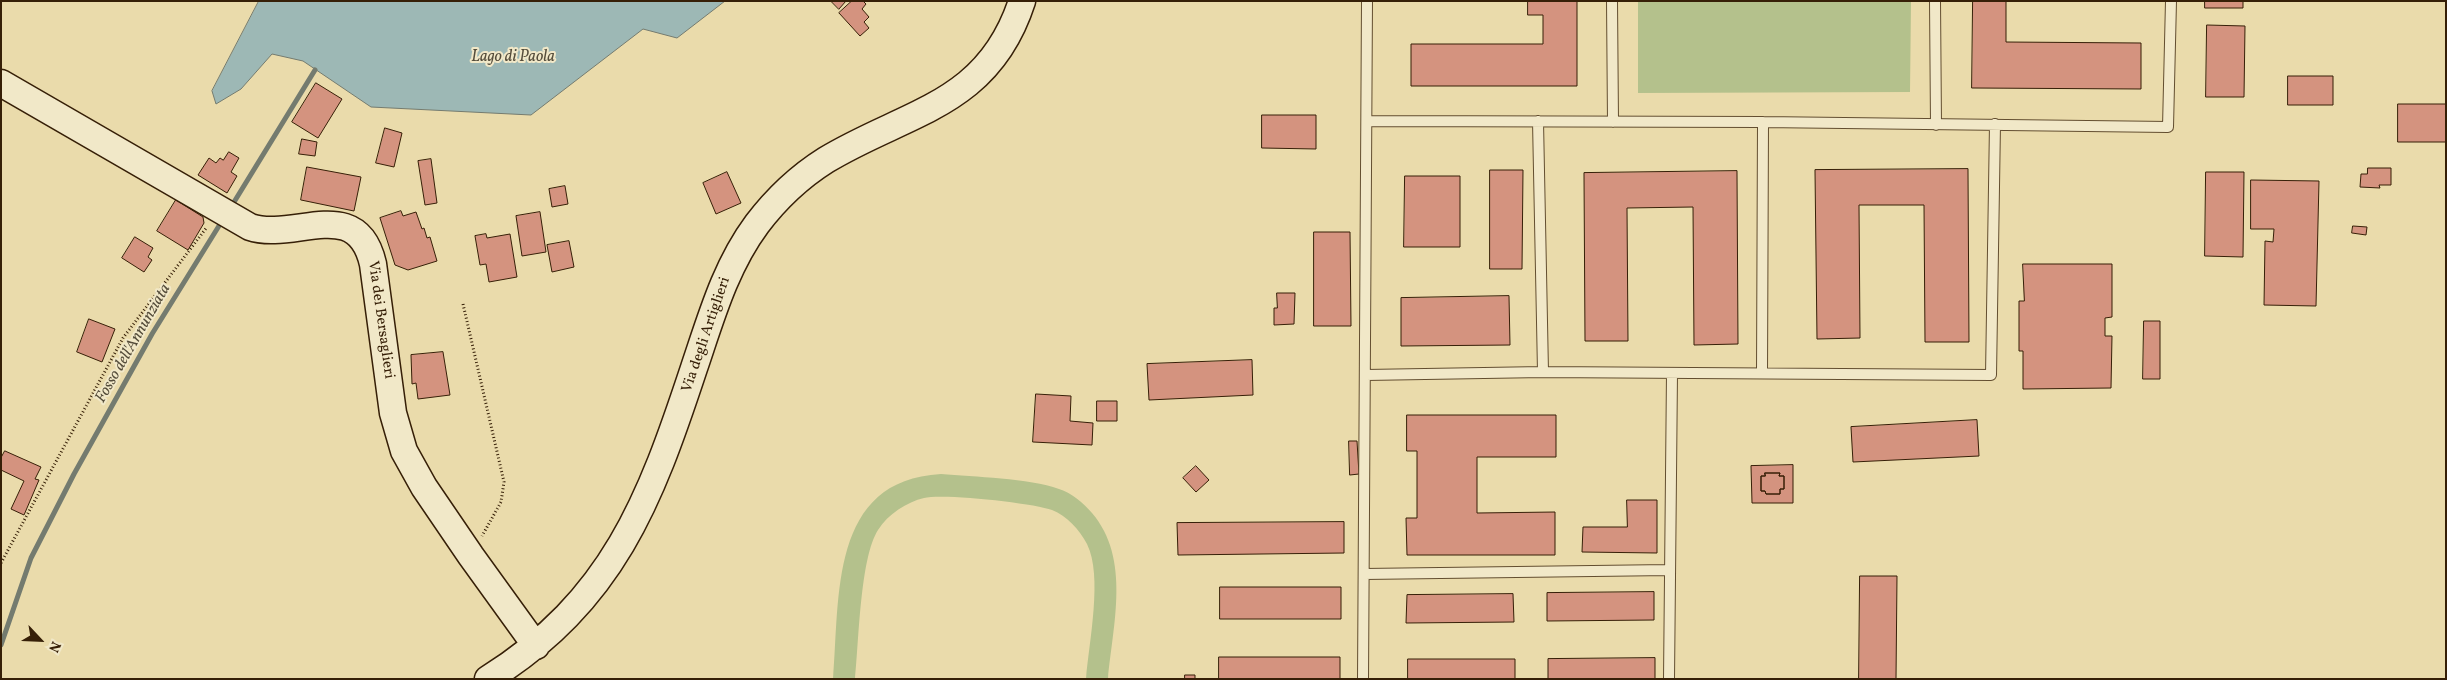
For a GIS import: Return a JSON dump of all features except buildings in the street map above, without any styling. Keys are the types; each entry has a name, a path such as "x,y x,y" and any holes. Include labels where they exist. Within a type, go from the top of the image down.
{"street":[{"name":"Via degli Artiglieri","path":"488,679 536,646 584,598 612,561 634,526 673,429 720,290 733,263 755,226 789,188 820,164 852,146 933,108 968,83 988,63 1004,41 1022,1"},
{"name":"Via dei Bersaglieri","path":"1,83 250,227 263,231 275,231 323,224 337,224 356,234 366,244 373,264 393,413 400,442 419,478 471,556 536,646"}],"lane":[{"path":"1363,679 1368,121 1367,1"},
{"path":"1612,1 1613,122"},
{"path":"1935,1 1936,125"},
{"path":"1368,121 1763,122 2168,127 2171,1"},
{"path":"1538,121 1543,372"},
{"path":"1762,373 1763,122"},
{"path":"1366,375 1543,372 1992,375 1995,124"},
{"path":"1669,679 1672,373"},
{"path":"1364,574 1669,570"}],"path":[{"path":"1,563 123,338 220,210"},
{"path":"463,304 504,482 501,502 485,526 478,545 471,556"}],"green space":[{"path":"1638,1 1911,1 1910,92 1638,93"},
{"path":"941,474 1017,480 1047,485 1073,496 1092,513 1104,531 1112,551 1116,571 1115,614 1108,679 1086,679 1094,610 1094,573 1092,557 1087,544 1068,519 1052,510 1027,504 988,499 934,497 911,502 892,514 878,530 867,560 859,623 855,679 833,679 841,580 848,548 859,520 878,497 904,481"}],"water":[{"name":"Lago di Paola","path":"259,1 725,1 677,38 643,29 531,115 371,107 303,61 272,54 241,89 216,104 212,91"}],"waterway":[{"name":"Fosso dell'Annunziata","path":"231,207 315,70"},
{"name":"Fosso dell'Annunziata","path":"1,645 31,558 74,474 152,334 222,221"}]}
